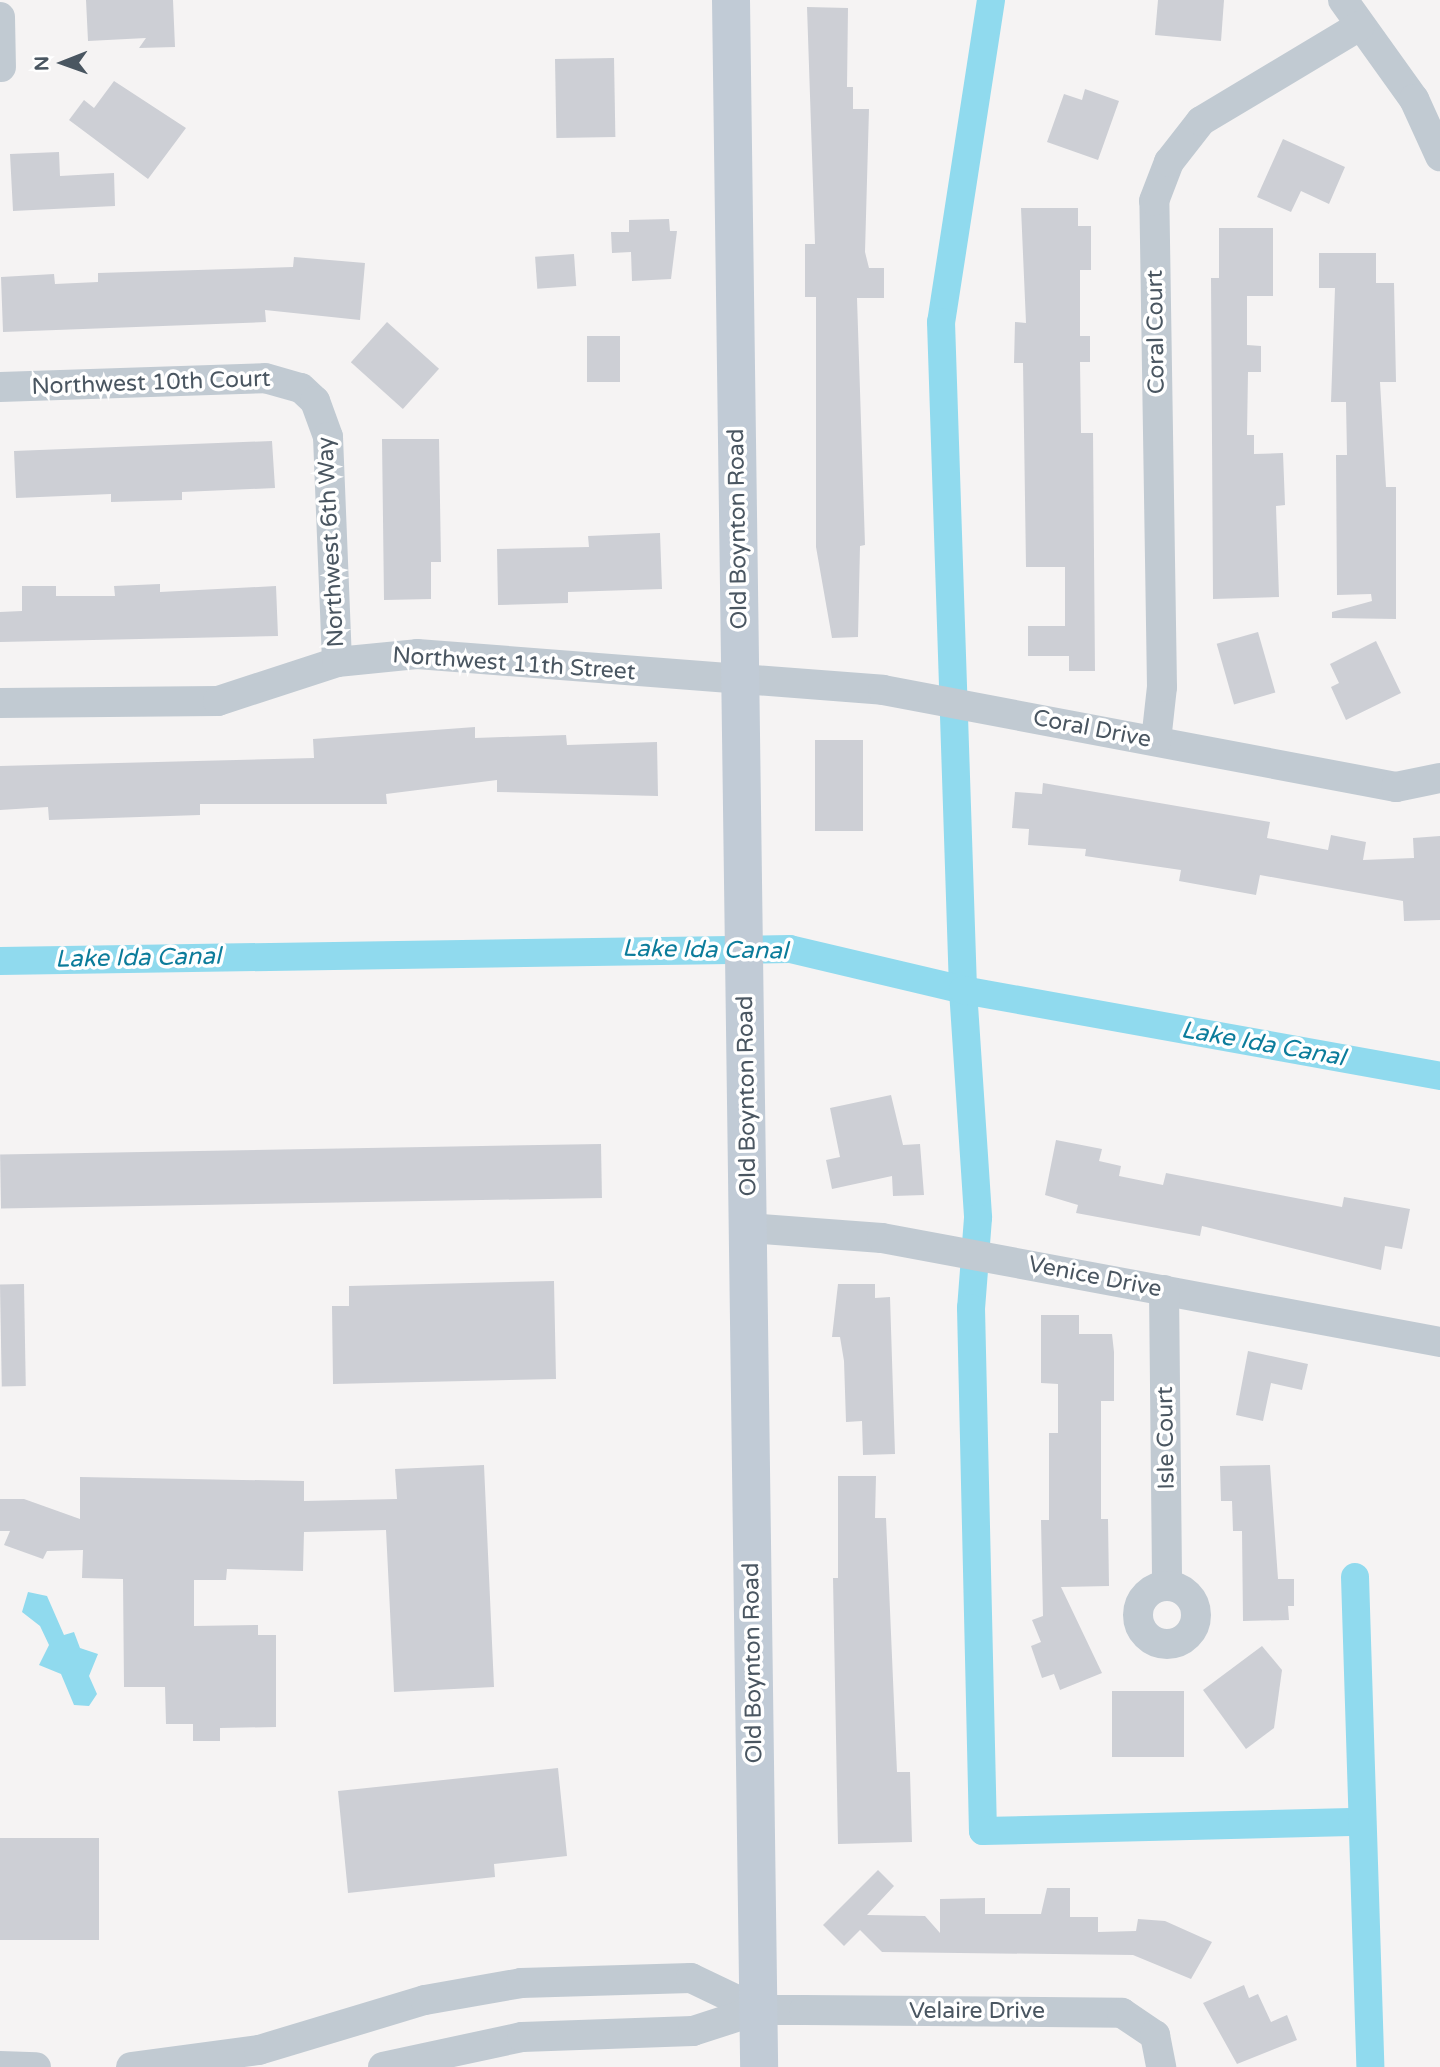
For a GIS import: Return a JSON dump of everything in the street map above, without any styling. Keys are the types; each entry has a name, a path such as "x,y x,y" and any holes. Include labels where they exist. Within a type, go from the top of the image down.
{"street":[{"name":"Old Boynton Road","path":"731,0 759,2067"},
{"path":"1343,0 1414,99 1440,156"},
{"path":"0,17 1,67"},
{"name":"Coral Court","path":"1156,741 1162,687 1154,201 1169,162 1201,121 1360,26"},
{"name":"Northwest 10th Court","path":"0,387 265,378 301,388"},
{"name":"Northwest 6th Way","path":"301,388 315,401 328,437 337,662"},
{"name":"Northwest 11th Street","path":"0,703 218,701 337,662 417,654 740,682"},
{"name":"Coral Drive","path":"740,682 903,693 1396,787 1440,778"},
{"name":"Venice Drive","path":"749,1228 931,1246 1440,1342"},
{"name":"Isle Court","path":"1164,1290 1167,1586"},
{"path":"131,2067 259,2050 425,2000 521,1983 691,1978 758,2010"},
{"path":"383,2067 522,2037 693,2031 758,2010"},
{"name":"Velaire Drive","path":"758,2010 1122,2013 1155,2035 1161,2067"},
{"path":"0,2066 36,2067"}],"water":[{"path":"28,1592 47,1596 64,1635 74,1632 80,1648 98,1654 89,1676 97,1694 89,1706 74,1705 61,1674 39,1665 49,1645 40,1626 22,1612"}],"building":[{"path":"86,0 173,0 175,47 139,48 146,38 88,41"},
{"path":"1158,0 1224,0 1221,41 1155,35"},
{"path":"807,7 848,8 847,87 853,87 853,109 869,109 865,252 869,268 884,268 884,298 857,298 865,545 860,546 858,637 832,638 816,547 816,297 805,297 805,244 815,244"},
{"path":"614,58 615,137 556,138 555,59"},
{"path":"114,81 186,128 148,179 69,120 84,100 94,108"},
{"path":"1085,89 1119,101 1098,160 1047,142 1064,94 1082,100"},
{"path":"1283,139 1345,167 1329,204 1301,191 1291,212 1257,197"},
{"path":"59,152 60,176 114,173 115,206 13,211 10,154"},
{"path":"1021,208 1078,208 1078,226 1091,226 1091,270 1080,270 1080,336 1090,336 1090,362 1080,362 1081,433 1093,433 1095,671 1069,671 1069,656 1028,656 1028,626 1065,626 1065,567 1026,567 1023,363 1014,363 1015,322 1026,323"},
{"path":"669,219 670,231 677,231 671,279 632,281 631,252 612,253 611,232 629,232 629,220"},
{"path":"1219,228 1273,228 1273,296 1247,296 1247,345 1261,346 1261,372 1248,372 1247,435 1254,435 1254,454 1283,453 1285,505 1276,506 1279,597 1213,599 1211,278 1219,278"},
{"path":"1319,253 1376,253 1376,283 1394,283 1396,382 1380,382 1386,487 1396,487 1396,619 1332,618 1332,612 1372,601 1371,594 1337,595 1336,455 1347,455 1346,402 1331,402 1335,288 1319,288"},
{"path":"574,254 576,286 537,289 535,257"},
{"path":"294,257 365,263 360,320 265,310 266,322 3,332 1,277 54,274 55,284 98,282 98,273 293,267"},
{"path":"387,322 439,369 403,409 351,362"},
{"path":"587,336 620,336 620,382 587,382"},
{"path":"382,439 439,439 441,562 431,562 431,599 384,600"},
{"path":"272,441 275,488 182,492 182,500 111,502 111,494 16,498 14,451"},
{"path":"660,533 662,589 568,592 568,603 498,605 497,549 589,547 588,536"},
{"path":"160,584 160,592 276,586 278,636 0,642 0,612 22,611 22,586 56,586 56,596 115,596 114,586"},
{"path":"1258,632 1275,693 1234,704 1217,644"},
{"path":"1376,641 1401,693 1346,720 1331,687 1339,683 1330,664"},
{"path":"475,727 475,738 566,735 567,745 657,742 658,796 497,792 497,780 386,794 387,804 200,804 200,815 49,820 48,807 0,810 0,766 314,758 313,739"},
{"path":"815,740 863,740 863,831 815,831"},
{"path":"1043,783 1270,822 1267,838 1328,850 1331,835 1366,842 1363,860 1414,858 1413,838 1440,836 1440,920 1404,921 1403,901 1260,875 1256,895 1179,881 1181,870 1085,856 1086,849 1028,845 1029,829 1012,828 1015,792 1042,794"},
{"path":"891,1095 903,1145 920,1144 924,1195 893,1196 892,1176 832,1189 826,1160 840,1157 830,1108"},
{"path":"1056,1140 1102,1149 1099,1161 1121,1166 1119,1176 1163,1185 1166,1173 1342,1207 1344,1197 1410,1209 1402,1249 1385,1246 1381,1270 1202,1226 1200,1236 1076,1213 1078,1205 1045,1195"},
{"path":"601,1144 602,1198 1,1208 0,1154"},
{"path":"554,1281 556,1379 333,1384 332,1306 349,1306 349,1286"},
{"path":"0,1284 24,1284 26,1386 2,1386"},
{"path":"838,1284 875,1284 875,1298 890,1297 895,1454 863,1455 862,1421 846,1422 844,1361 840,1337 832,1337"},
{"path":"1041,1315 1079,1315 1079,1334 1112,1334 1114,1352 1114,1401 1101,1401 1101,1519 1108,1519 1109,1586 1061,1587 1102,1673 1060,1690 1054,1674 1042,1678 1031,1646 1041,1642 1032,1620 1043,1616 1041,1520 1049,1520 1049,1433 1058,1433 1058,1384 1041,1383"},
{"path":"1248,1351 1308,1364 1302,1390 1271,1383 1263,1421 1236,1415"},
{"path":"484,1465 494,1687 394,1692 386,1530 304,1532 303,1571 227,1569 226,1580 194,1580 194,1626 258,1625 258,1635 276,1635 276,1727 220,1728 220,1741 193,1741 193,1724 166,1724 165,1687 124,1687 123,1579 82,1578 83,1550 47,1551 43,1559 4,1545 10,1531 0,1531 0,1499 24,1499 80,1519 80,1477 304,1481 304,1501 397,1499 395,1469"},
{"path":"1270,1465 1278,1579 1294,1579 1294,1606 1288,1606 1289,1620 1243,1621 1242,1531 1233,1531 1232,1501 1221,1501 1220,1466"},
{"path":"838,1476 876,1476 875,1518 886,1518 897,1772 910,1772 912,1842 838,1844 833,1578 838,1578"},
{"path":"1262,1646 1282,1670 1274,1728 1246,1749 1203,1690"},
{"path":"1112,1691 1184,1691 1184,1757 1112,1757"},
{"path":"558,1768 567,1856 494,1864 495,1877 348,1893 338,1791"},
{"path":"0,1838 99,1838 99,1940 0,1940"},
{"path":"878,1870 894,1886 867,1915 925,1916 940,1933 940,1899 985,1898 985,1914 1041,1914 1047,1888 1070,1888 1070,1917 1098,1917 1098,1932 1136,1931 1138,1919 1165,1921 1212,1942 1191,1979 1133,1955 882,1952 860,1930 844,1946 823,1925"},
{"path":"1244,1985 1249,1998 1258,1994 1271,2022 1287,2015 1297,2040 1237,2064 1203,2003"}],"waterway":[{"path":"991,0 941,322 963,990 978,1218 971,1308 983,1831 1361,1822"},
{"name":"Lake Ida Canal","path":"0,961 790,949 963,990 1440,1076"},
{"path":"1355,1577 1370,2067"}]}
